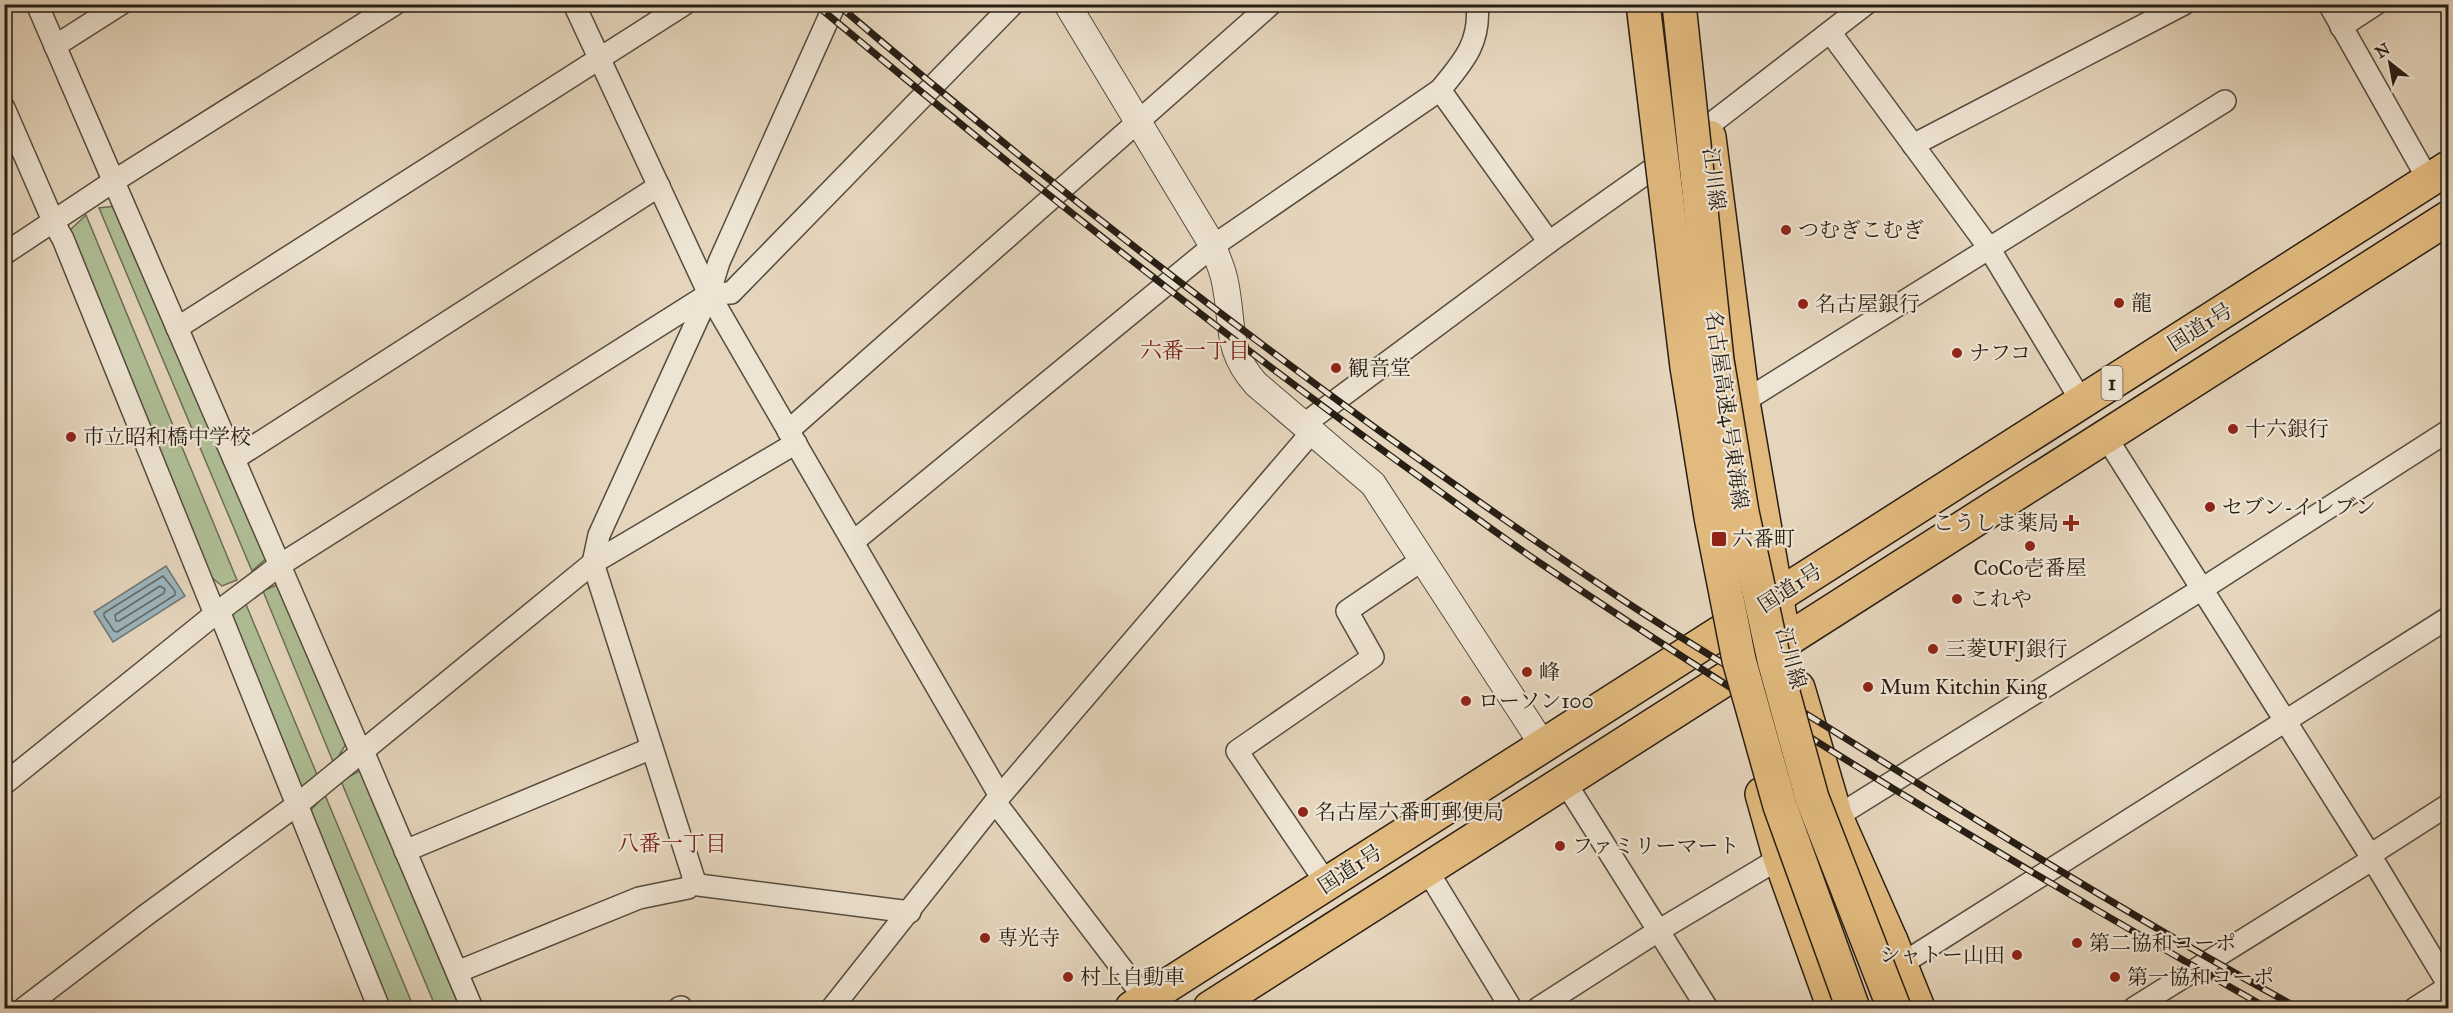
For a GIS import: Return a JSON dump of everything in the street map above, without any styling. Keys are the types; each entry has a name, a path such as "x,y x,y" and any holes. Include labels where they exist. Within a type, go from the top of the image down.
{"main road":[{"path":"1630,4 1678,398 1719,633 1728,677 1780,858 1834,1008"},
{"name":"名古屋高速4号東海線","path":"1643,4 1687,367 1711,518 1739,660 1780,806 1853,1008"},
{"path":"1677,4 1707,126"},
{"name":"名古屋高速4号東海線","path":"1677,4 1717,360 1742,512 1774,660 1812,798 1894,1008"},
{"name":"江川線","path":"1695,4 1707,126 1743,402 1785,641 1836,817 1918,1008"},
{"name":"国道1号","path":"1143,1006 1327,884 2439,175"},
{"name":"国道1号","path":"1210,1008 2448,218"},
{"path":"1896,953 1891,965 1900,1008"}],"street":[{"path":"37,4 472,1008"},
{"path":"55,46 121,4"},
{"path":"4,254 54,223 114,181 395,4"},
{"path":"574,4 709,294 853,542 997,799 1143,1006"},
{"path":"177,328 684,4"},
{"path":"457,972 639,898 688,888 694,879 594,563 599,535 709,294 719,262 835,4"},
{"path":"4,784 217,612 280,566 709,294 731,293 1013,4"},
{"path":"1067,4 1213,246 1225,281 1235,352 1242,368 1256,384 1307,429 1374,484 1544,746"},
{"path":"24,1008 298,804 594,563 792,437 1271,4"},
{"path":"853,542 1213,246 1440,90 1465,60 1475,39 1477,4"},
{"path":"832,1008 997,799 1307,429 1549,242 1651,170 1837,20 1866,4"},
{"path":"1913,145 2184,4"},
{"path":"2329,4 2439,175"},
{"path":"2342,27 2376,4"},
{"path":"1837,20 1913,145 1989,248 2082,402"},
{"path":"1440,90 1549,242"},
{"path":"1743,402 2225,101"},
{"path":"4,108 63,239 298,804 379,1008"},
{"path":"234,459 659,186"},
{"path":"1836,817 2202,589 2448,431"},
{"path":"2106,436 2372,857 2448,986 2415,1008"},
{"path":"1327,884 1237,751 1372,657 1347,611 1422,560"},
{"path":"1896,953 2286,721 2448,618"},
{"path":"405,851 652,748"},
{"path":"1565,782 1707,1008"},
{"path":"2134,1008 2372,857 2448,805"},
{"path":"1538,1008 1658,931 1780,858"},
{"path":"1427,870 1511,1008"},
{"path":"691,884 910,912"}],"green space":[{"path":"116,206 269,556 252,571 99,208"},
{"path":"86,215 237,580 222,586 205,572 68,232"},
{"path":"281,583 349,739 334,764 263,591"},
{"path":"245,602 318,777 300,790 230,614"},
{"path":"363,769 466,1008 436,1008 341,781"},
{"path":"325,795 414,1008 389,1008 309,812"}],"water":[{"path":"166,566 185,596 113,642 94,612"}],"railway":[{"path":"815,4 1032,182 1179,297 1328,410 1522,551 1718,680 1899,793 2267,1008"},
{"path":"837,4 1028,162 1222,315 1523,533 1654,620 1963,812 2129,912 2298,1008"}],"place":[{"name":"つむぎこむぎ","path":"1786,230"},
{"name":"龍","path":"2119,303"},
{"name":"名古屋銀行","path":"1803,304"},
{"name":"ナフコ","path":"1957,353"},
{"name":"観音堂","path":"1336,368"},
{"name":"十六銀行","path":"2233,429"},
{"name":"市立昭和橋中学校","path":"71,437"},
{"name":"セブン-イレブン","path":"2210,507"},
{"name":"こうしま薬局","path":"2071,523"},
{"name":"六番町","path":"1719,539"},
{"name":"CoCo壱番屋","path":"2030,546"},
{"name":"これや","path":"1957,599"},
{"name":"三菱UFJ銀行","path":"1933,649"},
{"name":"峰","path":"1527,672"},
{"name":"Mum Kitchin King","path":"1868,687"},
{"name":"ローソン100","path":"1466,701"},
{"name":"名古屋六番町郵便局","path":"1303,812"},
{"name":"ファミリーマート","path":"1560,846"},
{"name":"専光寺","path":"985,938"},
{"name":"第二協和コーポ","path":"2077,943"},
{"name":"シャトー山田","path":"2017,955"},
{"name":"村上自動車","path":"1068,977"},
{"name":"第一協和コーポ","path":"2115,977"}],"district":[{"name":"六番一丁目","path":"1195,350"},
{"name":"八番一丁目","path":"672,843"}]}
